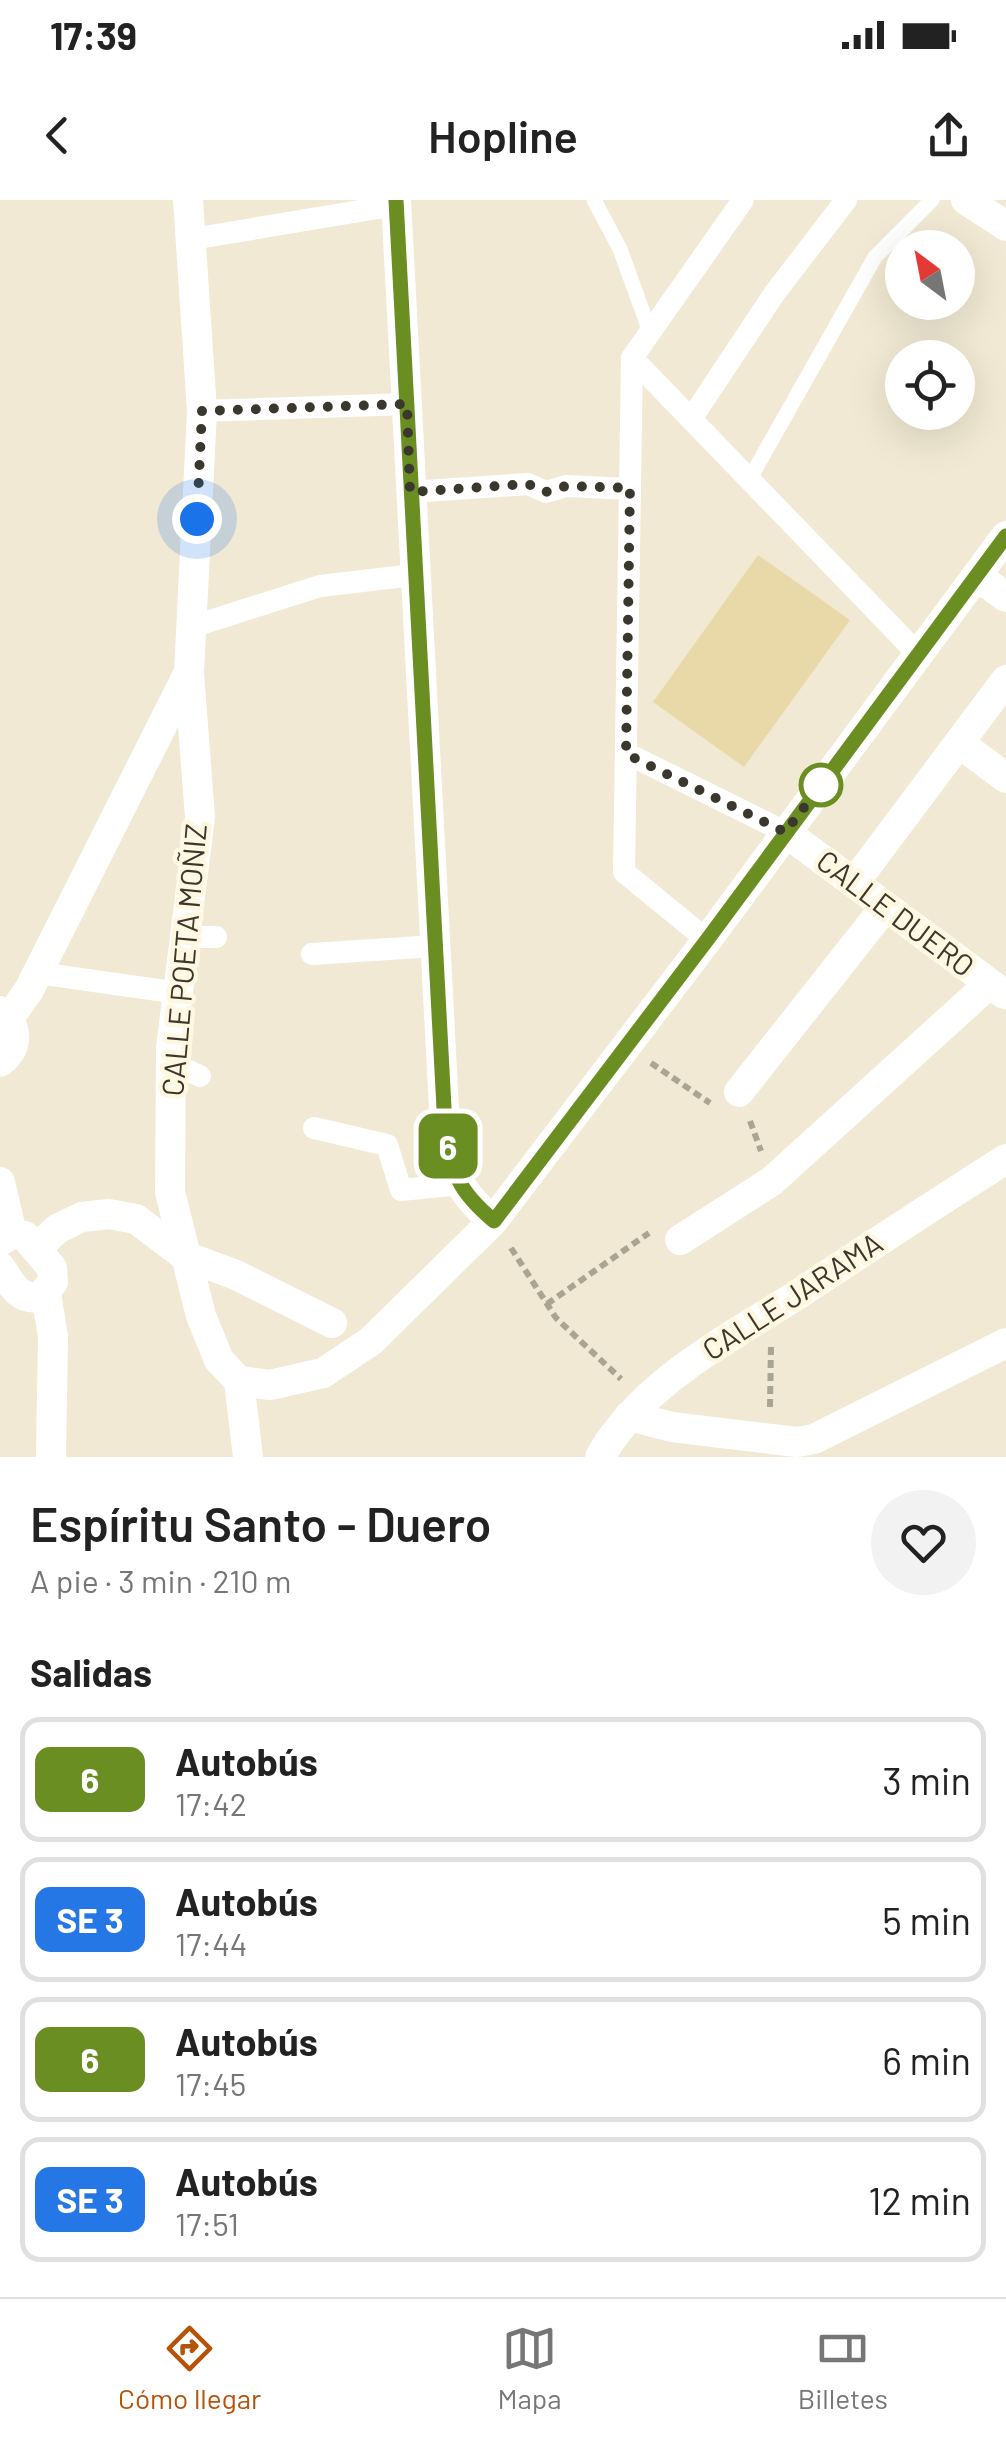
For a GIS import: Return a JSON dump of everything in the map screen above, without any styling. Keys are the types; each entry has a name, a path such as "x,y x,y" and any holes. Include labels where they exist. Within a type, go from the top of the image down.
{"street":[{"name":"CALLE POETA MOÑIZ","path":"188,200 202,411 188,674 200,818 201,937 179,994 171,1063 170,1192 201,1316 219,1360 239,1381 248,1457"},
{"path":"707,940 624,872 632,358 743,200"},
{"path":"691,419 774,294 846,200"},
{"path":"966,200 1006,226"},
{"path":"192,239 396,202 445,1127 452,1166 467,1198 494,1221"},
{"path":"632,358 919,656"},
{"path":"202,411 407,404"},
{"path":"410,492 528,484 546,492 566,486 630,488"},
{"path":"239,1381 270,1385 324,1373 370,1342 494,1221 1006,536"},
{"path":"191,627 320,586 414,575"},
{"path":"977,576 1006,598"},
{"path":"0,1062 11,1052 15,1040 4,1014 30,990 188,674"},
{"path":"854,883 1006,680"},
{"path":"959,743 1006,778"},
{"path":"626,754 785,832"},
{"name":"CALLE DUERO","path":"785,832 998,990"},
{"path":"739,1092 885,906"},
{"path":"312,954 435,946"},
{"path":"38,972 179,994"},
{"path":"680,1240 772,1180 998,990"},
{"path":"171,1063 200,1076"},
{"path":"314,1128 387,1145 401,1190 460,1184"},
{"name":"CALLE JARAMA","path":"600,1457 617,1428 636,1408 754,1323 1006,1159"},
{"path":"0,1182 16,1241 54,1275 46,1294 53,1337 50,1457"},
{"path":"16,1241 82,1217 109,1214 136,1219 186,1256 236,1275 370,1342"},
{"path":"5,1273 20,1295 26,1298 46,1294"},
{"path":"0,1310 5,1273"},
{"path":"636,1408 672,1427 797,1442 829,1432 1006,1342"}],"lane":[{"path":"594,200 620,248 650,332"},
{"path":"750,480 875,257 932,200"}],"path":[{"path":"494,1221 556,1318 636,1408"},
{"path":"547,1304 660,1226 680,1240"},
{"path":"754,1323 774,1349 768,1377 770,1411 781,1440"}],"shaded area":[{"path":"758,555 850,620 744,767 653,702"}],"bus line":[{"name":"6","path":"396,200 445,1127 452,1166 467,1198 494,1221 1006,536"}],"route":[{"path":"197,519 202,411 407,404 410,492 528,484 546,492 566,486 630,488 626,754 785,832 830,774 821,785"}]}
